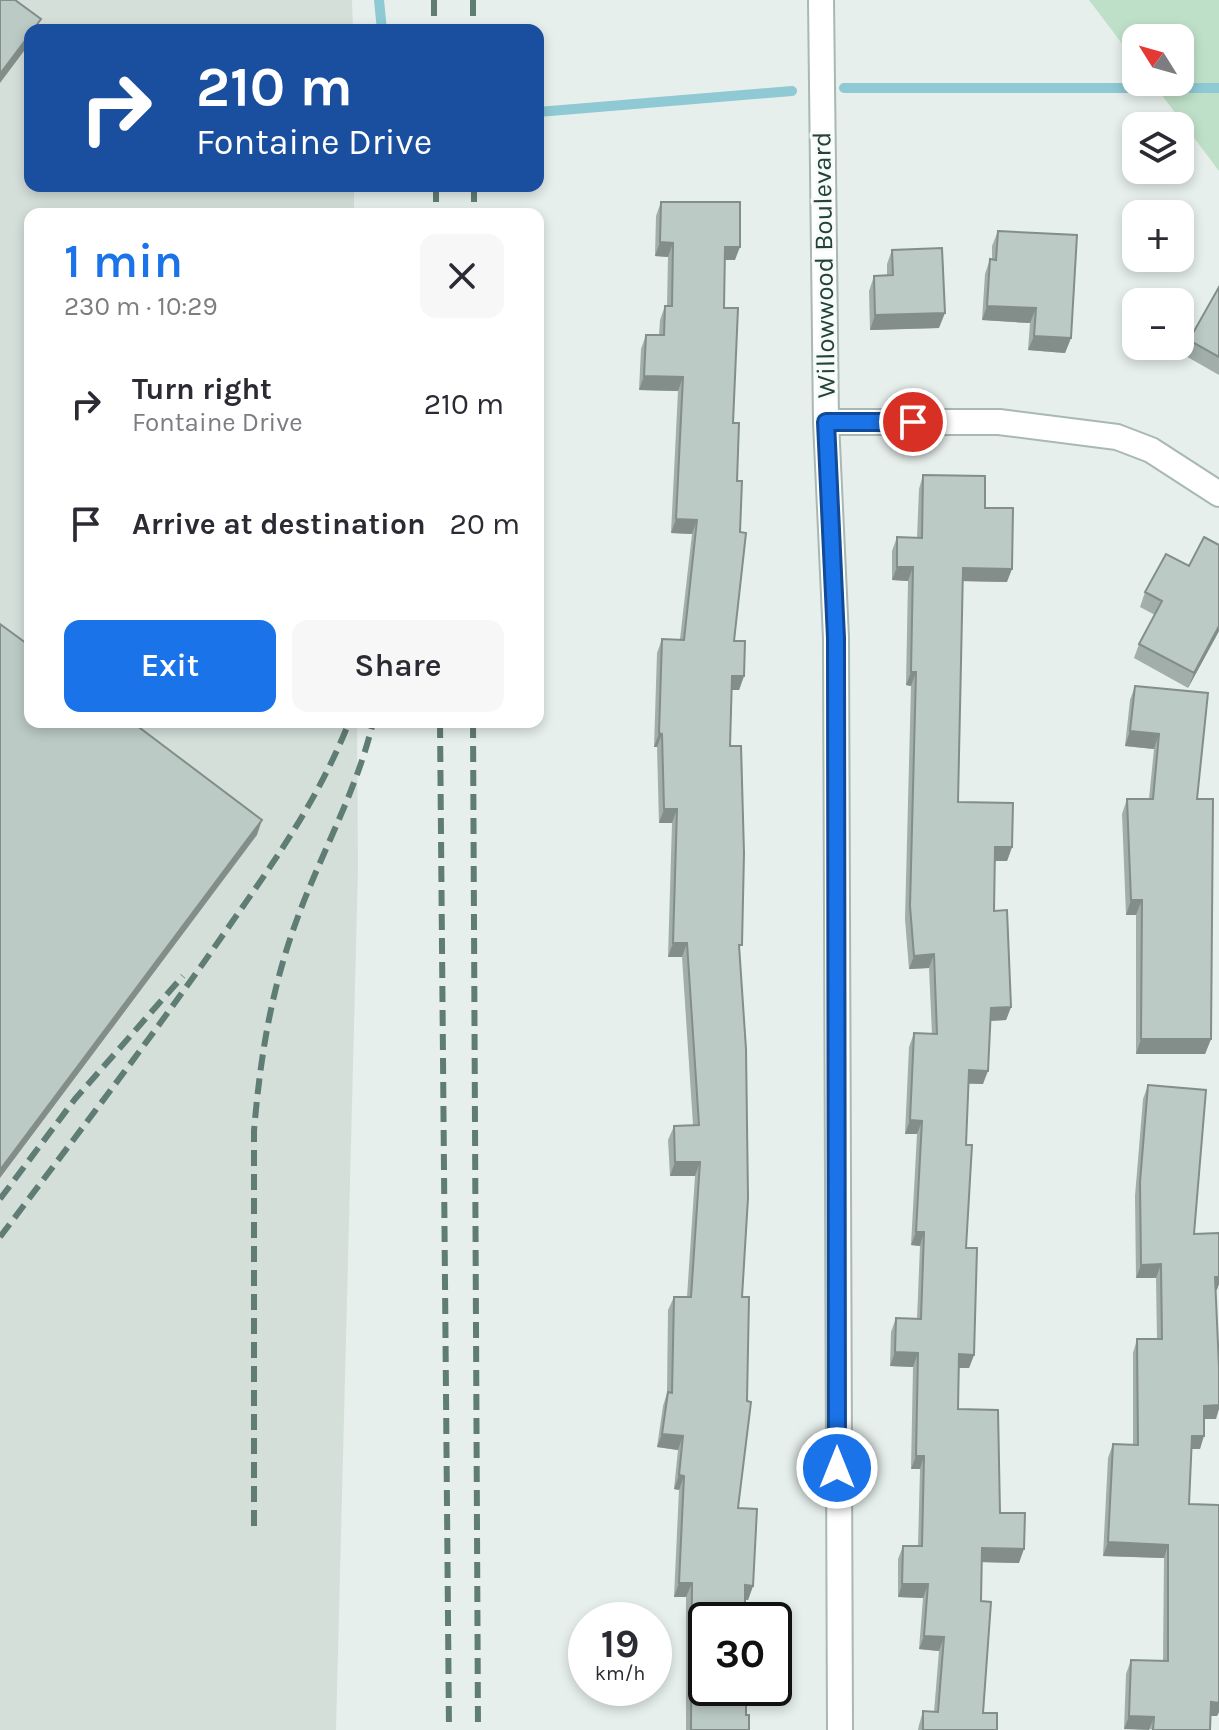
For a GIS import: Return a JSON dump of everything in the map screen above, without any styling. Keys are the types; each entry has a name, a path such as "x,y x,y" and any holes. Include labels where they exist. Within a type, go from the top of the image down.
{"street":[{"name":"Willowwood Boulevard","path":"821,0 826,422 836,654 840,1730"},
{"path":"826,422 999,422 1117,437 1151,450 1219,494"}],"shaded area":[{"path":"0,0 352,0 353,24 24,24 24,192 354,192 354,208 24,208 24,728 357,728 358,869 336,1730 0,1730"}],"green space":[{"path":"1089,0 1219,0 1219,171 1194,138 1194,112 1175,112 1163,96 1194,96 1194,24 1122,24 1122,44"}],"building":[{"path":"0,0 15,0 41,19 37,24 24,24 24,42 0,74"},
{"path":"661,202 740,202 740,247 725,247 724,308 738,308 733,423 739,423 737,481 742,481 740,532 746,533 734,641 745,641 744,676 732,676 730,746 741,746 744,853 742,945 739,945 746,1049 748,1198 742,1297 749,1297 747,1401 751,1402 738,1508 757,1509 753,1586 745,1585 745,1602 692,1602 692,1583 679,1583 684,1476 679,1475 683,1436 662,1434 668,1392 672,1393 674,1297 691,1297 700,1162 675,1162 674,1126 699,1125 687,943 673,943 677,809 664,809 662,734 659,733 662,639 684,640 697,520 676,519 683,377 644,376 646,335 664,335 665,306 672,306 673,243 660,242"},
{"path":"998,231 1077,235 1071,338 1034,336 1036,308 987,306 990,259 996,260"},
{"path":"942,248 945,313 875,315 874,276 893,275 892,250"},
{"path":"1219,287 1219,357 1194,343 1194,331"},
{"path":"923,475 985,476 985,508 1013,508 1012,569 963,568 958,802 1013,803 1012,847 995,847 994,911 1007,910 1011,1007 991,1008 988,1071 969,1070 966,1145 972,1145 966,1248 977,1248 974,1355 959,1354 958,1409 998,1410 1000,1513 1025,1513 1024,1549 982,1548 981,1601 991,1602 983,1713 997,1713 997,1730 923,1730 923,1711 938,1712 944,1637 924,1636 928,1584 902,1584 903,1546 922,1546 924,1456 916,1456 918,1353 895,1352 896,1318 921,1319 924,1232 916,1232 922,1121 910,1120 914,1033 937,1034 934,954 914,956 910,906 916,672 911,672 913,567 897,567 897,537 922,538"},
{"path":"1204,537 1219,545 1219,626 1194,673 1139,644 1162,601 1145,592 1166,554 1189,566"},
{"path":"0,624 24,642 24,728 140,728 262,820 0,1170"},
{"path":"1135,686 1208,693 1197,799 1213,799 1211,1039 1141,1039 1142,900 1131,900 1127,799 1153,799 1159,734 1130,731"},
{"path":"1148,1085 1206,1090 1194,1234 1219,1233 1219,1277 1215,1277 1219,1405 1204,1406 1204,1436 1192,1436 1189,1504 1219,1505 1219,1703 1211,1702 1210,1730 1153,1730 1154,1717 1129,1716 1131,1660 1168,1661 1168,1545 1108,1542 1113,1444 1138,1445 1137,1339 1162,1339 1161,1264 1141,1265 1140,1182"},
{"path":"691,1706 746,1706 749,1730 691,1730"}],"waterway":[{"path":"379,0 381,24"},
{"path":"844,88 1219,88"},
{"path":"544,112 792,91"}],"railway":[{"path":"434,0 434,24"},
{"path":"473,0 473,24"},
{"path":"436,192 436,208"},
{"path":"474,192 474,208"},
{"path":"0,1237 142,1048 260,882 309,805 346,728"},
{"path":"254,1526 254,1131 263,1051 287,948 358,773 371,728"},
{"path":"440,728 449,1730"},
{"path":"473,728 478,1730"},
{"path":"0,1199 75,1099 183,976"}],"route":[{"path":"837,1468 836,638 826,422 913,422"}]}
